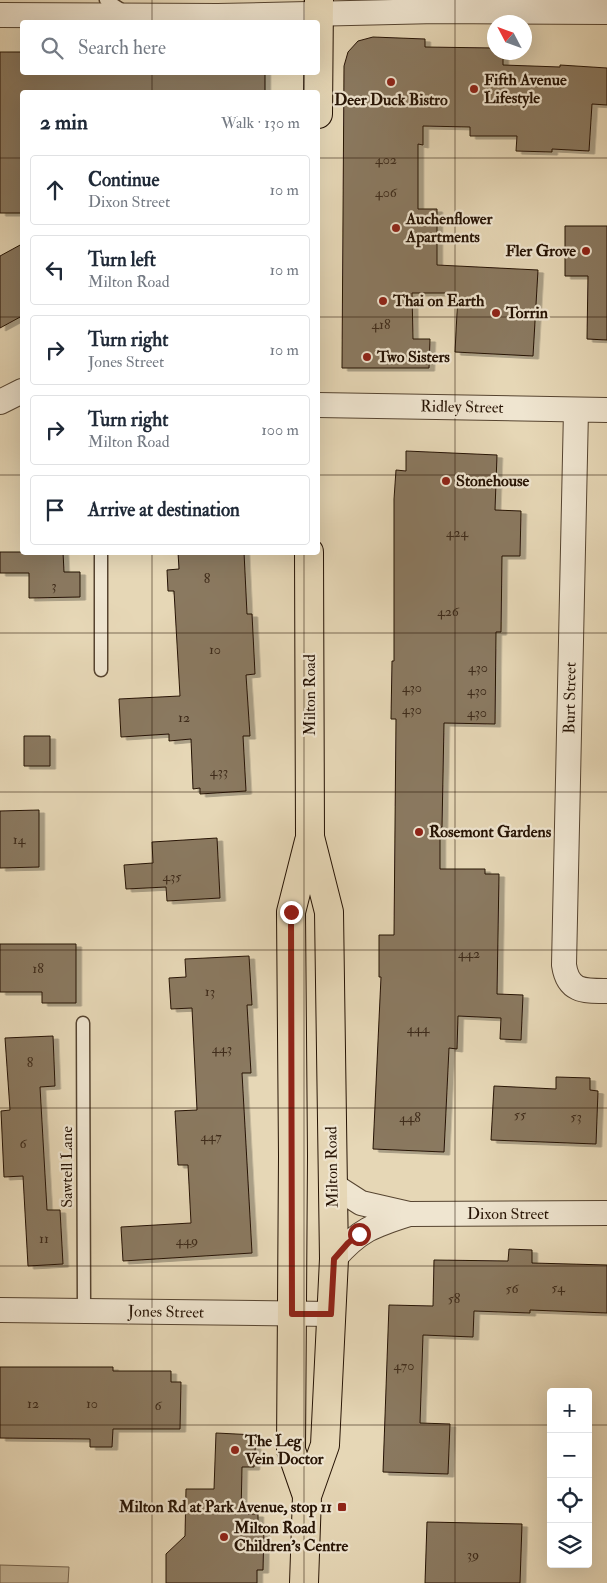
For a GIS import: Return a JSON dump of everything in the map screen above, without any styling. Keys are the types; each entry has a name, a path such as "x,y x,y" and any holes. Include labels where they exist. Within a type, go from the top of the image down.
{"main road":[{"path":"319,6 319,20"},
{"path":"318,75 318,90"},
{"name":"Milton Road","path":"304,1583 307,1496 326,1445 334,1259 330,1102 329,912 310,837 309,555"},
{"name":"Milton Road","path":"307,1496 291,1450 291,912 310,837"}],"street":[{"path":"0,15 218,16 319,6 437,11 607,12"},
{"path":"0,402 20,391"},
{"name":"Ridley Street","path":"320,405 607,410"},
{"name":"Burt Street","path":"576,410 564,965 565,976 571,984 582,990 607,991"},
{"name":"Dixon Street","path":"333,1185 360,1203 409,1214 607,1213"},
{"name":"Dixon Street","path":"334,1259 348,1243 374,1225 409,1214"},
{"name":"Jones Street","path":"0,1310 331,1314"}],"lane":[{"path":"106,0 130,16"},
{"path":"100,555 101,670"},
{"name":"Sawtell Lane","path":"83,1023 84,1311"}],"shaded area":[{"path":"0,1565 69,1567 68,1583 0,1583"}],"building":[{"path":"373,37 425,39 425,47 487,48 487,60 503,60 503,65 560,67 560,65 607,68 607,105 592,104 589,151 552,149 552,152 516,151 517,136 470,136 470,127 423,126 423,145 418,144 418,209 437,209 437,265 538,270 533,356 455,352 458,293 412,293 413,339 430,339 429,368 342,368 344,66 348,52 358,41"},
{"path":"0,52 20,52 20,75 265,75 265,90 20,90 20,213 0,213"},
{"name":"Fler Grove","path":"565,226 607,226 607,340 587,339 588,276 565,276"},
{"path":"20,245 20,317 0,328 0,256"},
{"path":"406,451 497,455 495,510 521,511 520,556 502,556 501,632 496,632 495,724 444,723 440,869 485,869 485,874 499,874 497,994 523,995 521,1040 500,1039 501,1018 458,1016 457,1049 449,1048 444,1152 373,1149 381,977 379,977 379,935 394,935 396,719 391,719 392,661 394,661 394,499 396,470 406,471"},
{"path":"0,552 20,552 20,555 63,555 64,572 80,572 80,597 29,598 29,573 0,573"},
{"path":"178,555 244,555 247,614 252,614 255,674 246,675 250,736 243,736 246,791 200,794 200,788 193,789 191,739 169,741 169,734 121,737 119,699 180,696 174,591 168,591 167,570 179,569"},
{"path":"24,736 50,736 50,766 24,766"},
{"path":"39,810 39,867 0,868 0,811"},
{"path":"217,838 220,898 167,901 166,887 126,889 124,865 153,863 152,842"},
{"path":"0,944 76,944 76,1003 42,1003 42,992 0,992"},
{"path":"249,956 252,1005 247,1005 251,1073 242,1073 252,1253 123,1261 121,1227 191,1223 188,1165 178,1165 175,1111 197,1110 192,1008 171,1009 169,978 186,977 185,959"},
{"path":"53,1036 55,1086 40,1087 47,1210 60,1210 63,1264 28,1266 23,1176 4,1177 1,1111 10,1110 5,1038"},
{"path":"556,1077 590,1078 590,1090 598,1091 596,1144 491,1140 494,1086 556,1089"},
{"path":"509,1249 532,1250 532,1263 607,1265 607,1313 530,1310 530,1313 474,1311 473,1337 423,1335 420,1423 450,1424 448,1474 383,1472 389,1305 433,1306 434,1260 508,1261"},
{"path":"0,1367 113,1367 113,1371 171,1371 171,1382 181,1382 180,1429 113,1429 112,1447 90,1447 90,1439 0,1438"},
{"name":"Milton Road Children's Centre","path":"216,1433 256,1435 254,1467 242,1467 241,1514 258,1514 258,1528 264,1528 263,1570 257,1570 257,1583 166,1583 166,1554 185,1536 186,1489 214,1489"},
{"path":"427,1522 522,1524 520,1583 425,1583"}],"place":[{"name":"Deer Duck Bistro","path":"391,82"},
{"name":"Fifth Avenue Lifestyle","path":"474,89"},
{"name":"Auchenflower Apartments","path":"396,228"},
{"name":"Fler Grove","path":"586,251"},
{"name":"Thai on Earth","path":"383,301"},
{"name":"Torrin","path":"496,313"},
{"name":"Two Sisters","path":"367,357"},
{"name":"Stonehouse","path":"446,481"},
{"name":"Rosemont Gardens","path":"419,832"},
{"name":"The Leg Vein Doctor","path":"235,1450"},
{"name":"Milton Rd at Park Avenue, stop 11","path":"342,1507"},
{"name":"Milton Road Children's Centre","path":"224,1537"}],"route":[{"path":"291,912 292,1314 331,1314 334,1259 359,1234"}]}
